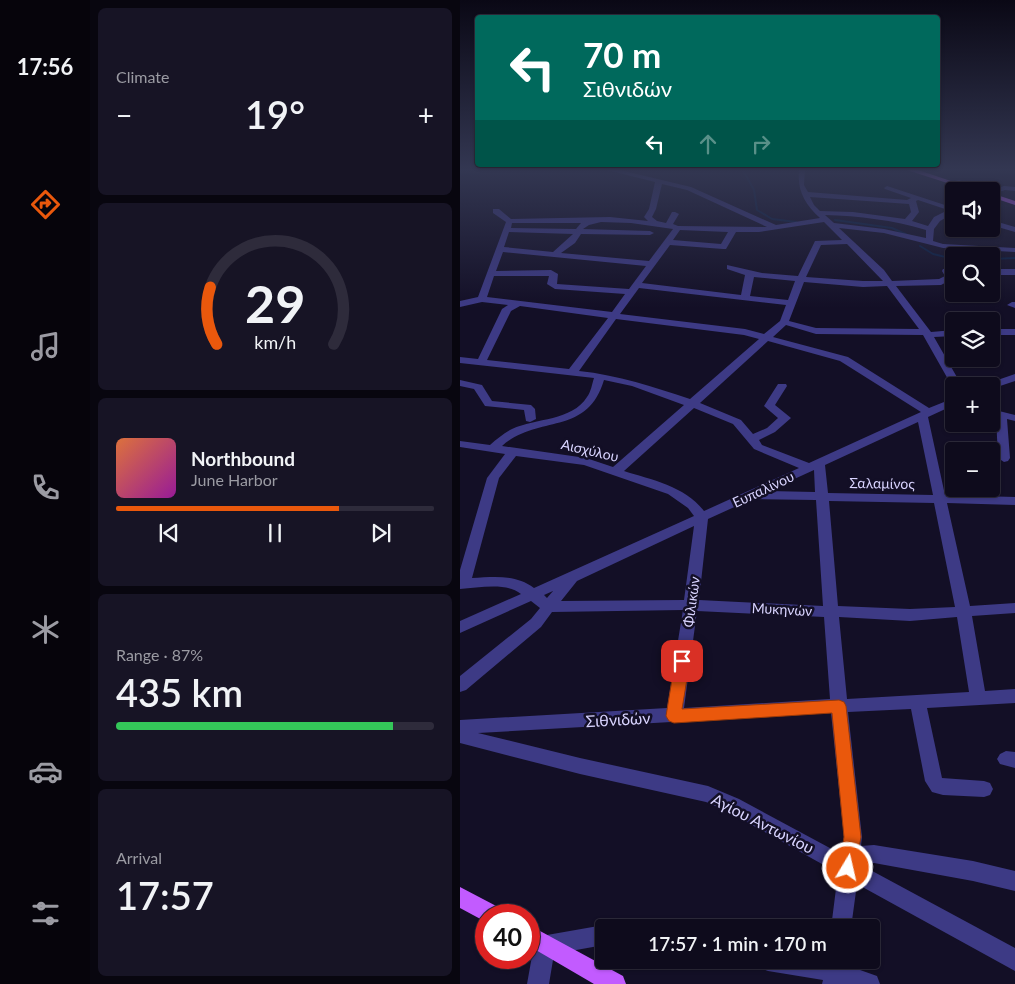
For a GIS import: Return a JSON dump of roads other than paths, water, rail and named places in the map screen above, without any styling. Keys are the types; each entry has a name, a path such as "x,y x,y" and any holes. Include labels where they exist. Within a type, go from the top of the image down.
{"main road":[{"path":"460,897 475,905"},
{"path":"540,941 615,984"}],"street":[{"path":"482,300 507,225 506,217 504,216"},
{"path":"649,216 650,222 659,225"},
{"path":"674,216 669,225 675,228"},
{"path":"750,216 776,228"},
{"path":"821,216 876,266 927,333 952,377"},
{"path":"507,225 629,221 675,228 733,230 776,228 835,216"},
{"path":"866,216 907,222 930,228"},
{"path":"907,222 912,216"},
{"path":"928,243 930,228 937,219 943,216"},
{"path":"824,219 884,231 928,243 960,248 1003,248 1015,250"},
{"path":"556,254 560,248 574,238 578,231 590,221"},
{"path":"507,225 578,231 650,233"},
{"path":"1000,225 1015,230"},
{"path":"572,373 668,242 675,228"},
{"path":"668,242 723,246 733,230"},
{"path":"616,471 784,322 801,278 818,243 849,242"},
{"path":"1003,248 1015,242"},
{"path":"499,249 652,264"},
{"path":"730,267 750,274 862,284 941,282 945,280"},
{"path":"1000,272 1015,272"},
{"path":"490,274 551,273 554,274 552,284 555,286 634,288 726,294 745,299 791,303"},
{"path":"745,299 750,274"},
{"path":"460,304 482,300 737,330 844,359 925,413 939,500 964,612 978,698"},
{"path":"481,363 507,309 518,304"},
{"path":"784,322 816,331 945,333"},
{"path":"800,346 816,331"},
{"path":"1000,332 1015,332"},
{"path":"460,360 600,376 635,384 692,403 737,422 758,447 814,465 823,497 830,612 853,837 841,919"},
{"path":"493,448 505,436 516,430 574,416 592,399 600,376"},
{"path":"1000,383 1015,378"},
{"path":"460,383 478,387 489,404 530,409 530,418"},
{"path":"752,438 771,430 785,418 769,406 782,386"},
{"name":"Ευπαλίνου","path":"460,627 661,537 702,516 945,404"},
{"path":"1000,414 1015,418"},
{"path":"999,432 1004,458"},
{"name":"Αισχύλου","path":"460,444 586,462 672,491 693,505 702,516"},
{"path":"514,451 504,462 491,485 462,584 506,582 521,586 549,607"},
{"name":"Σαλαμίνος","path":"748,495 1015,500"},
{"name":"Φιλικών","path":"674,716 702,516"},
{"name":"Ευπαλίνου","path":"460,686 536,623 572,577"},
{"name":"Μυκηνών","path":"549,607 691,605 910,615 1015,608"},
{"name":"Σιθνιδών","path":"460,727 1015,696"},
{"path":"918,702 934,781 938,786 943,787 984,789"},
{"name":"Αγίου Αντωνίου","path":"460,736 580,766 708,794 733,805 1015,960"},
{"path":"848,868 861,855 874,854 973,871 1015,881"},
{"path":"540,940 595,936"},
{"path":"538,969 538,984"},
{"path":"818,969 835,972 869,984"}],"waterway":[{"path":"767,216 772,219 796,222"},
{"path":"835,220 892,228 912,237"},
{"path":"920,246 933,254 945,257"},
{"path":"1000,259 1015,258"}]}
